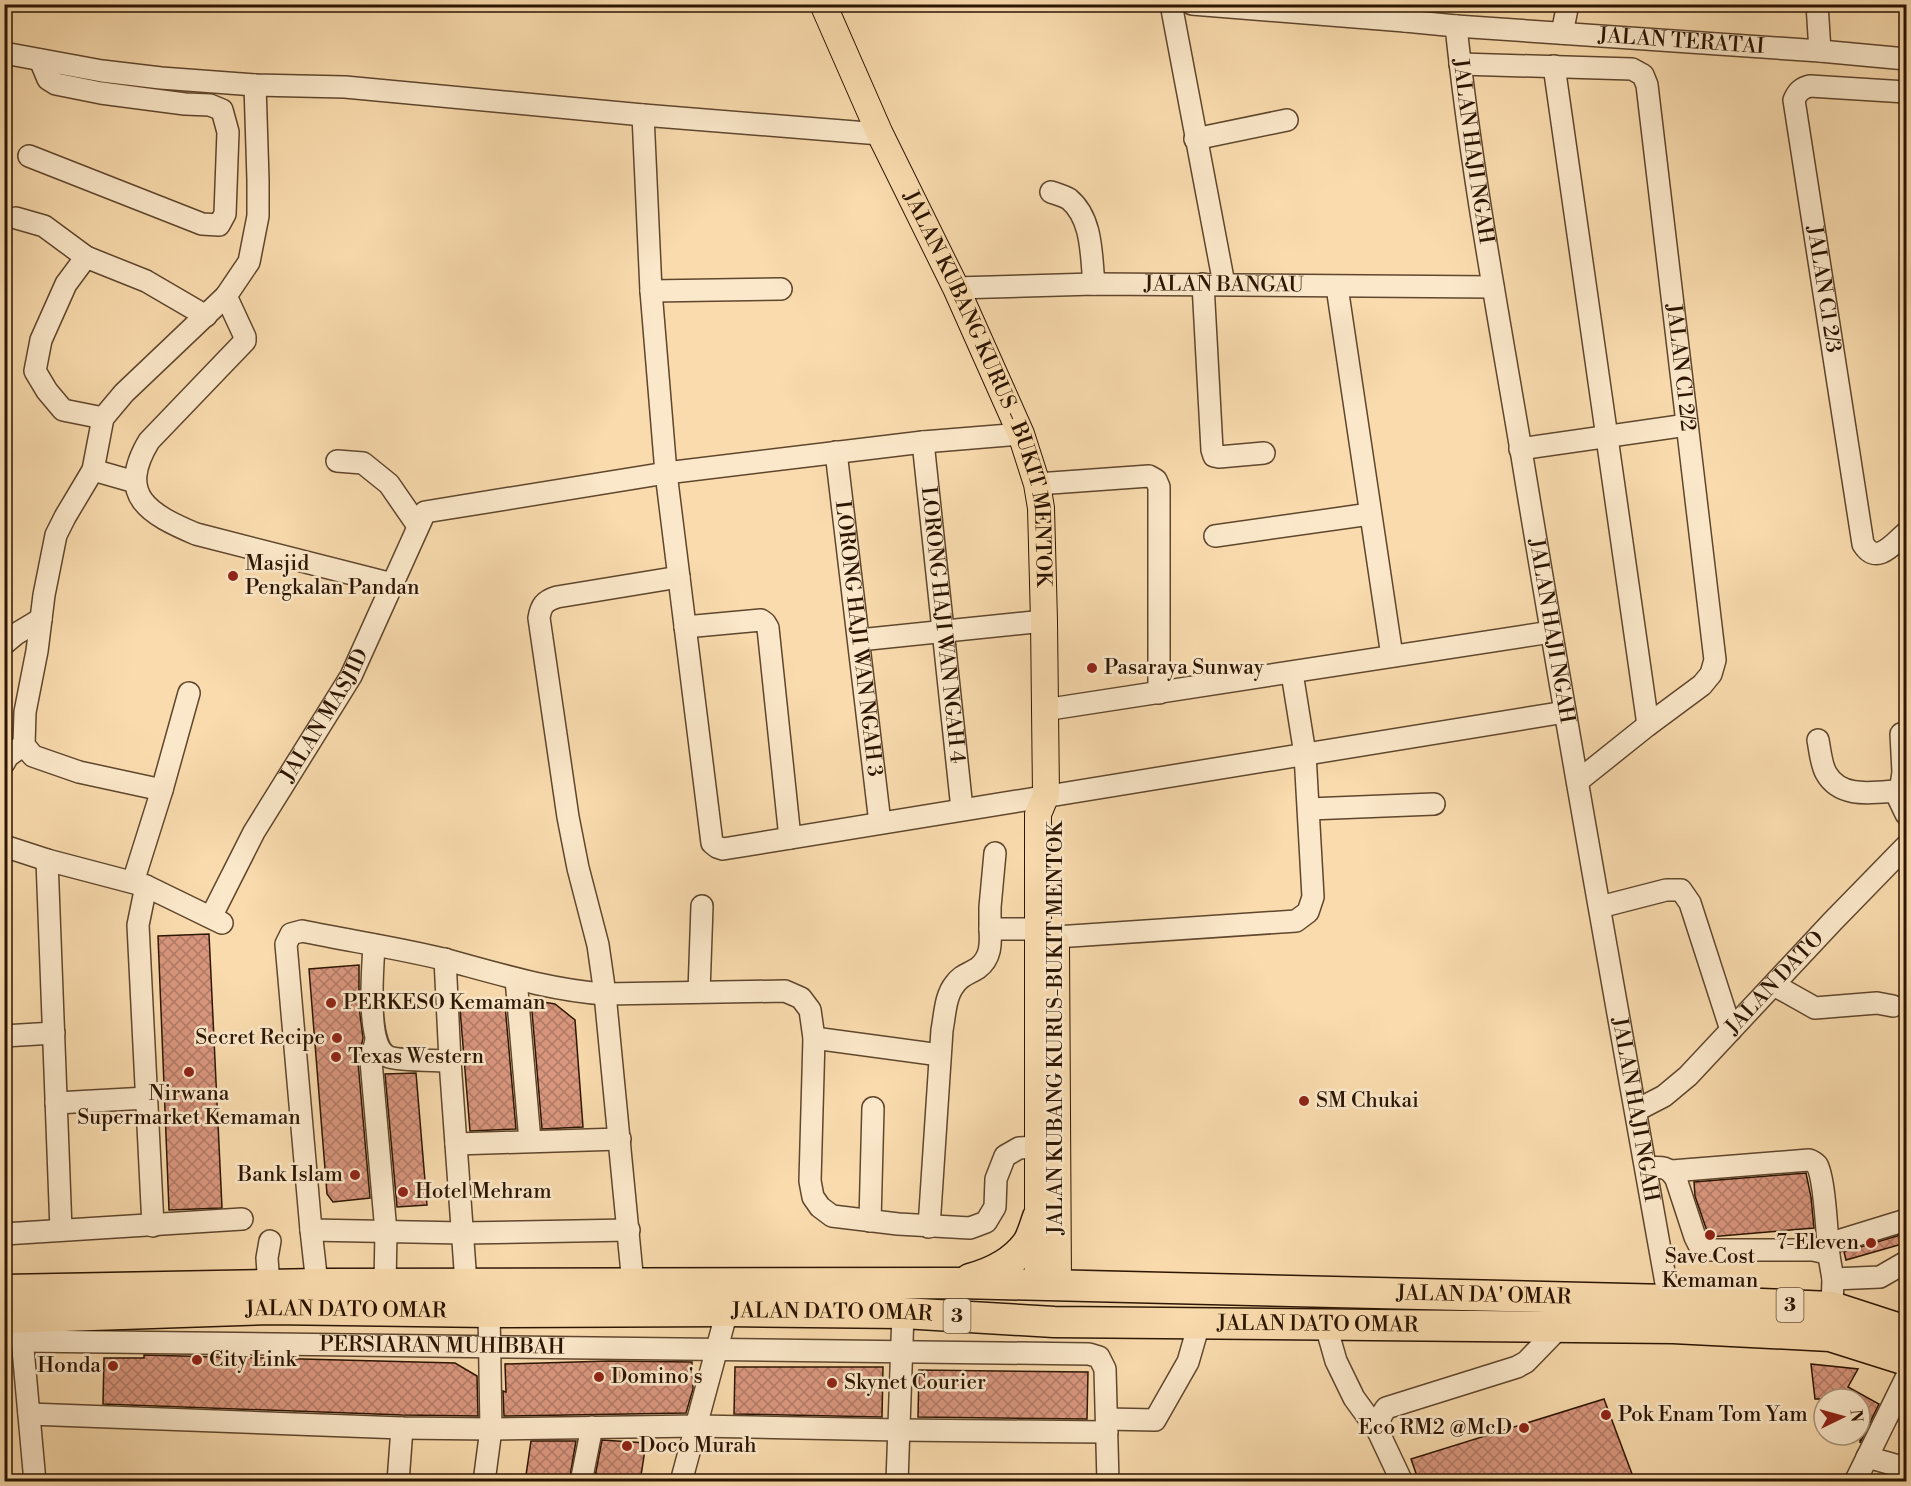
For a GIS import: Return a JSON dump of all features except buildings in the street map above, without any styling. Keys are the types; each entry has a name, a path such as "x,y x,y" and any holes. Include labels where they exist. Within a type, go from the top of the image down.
{"highway":[{"path":"959,1283 988,1274 1006,1264 1028,1243 1038,1217"},
{"name":"JALAN DATO OMAR","path":"4,1290 317,1284 959,1283 1048,1291"},
{"name":"JALAN DA' OMAR","path":"1048,1291 1669,1300 1832,1293 1906,1331"},
{"path":"903,1313 1026,1310 1039,1308 1048,1291"},
{"path":"1048,1291 1058,1308 1070,1311 1205,1316 1227,1318 1248,1325"},
{"name":"JALAN DATO OMAR","path":"16,1326 271,1309 903,1313 1054,1322 1673,1328 1830,1336 1906,1360"}],"main road":[{"name":"JALAN KUBANG KURUS - BUKIT MENTOK","path":"823,4 880,134 956,288 1021,434 1037,484 1041,508 1046,795"},
{"name":"JALAN KUBANG KURUS-BUKIT MENTOK","path":"1046,795 1056,814 1038,1147 1038,1217 1048,1291"},
{"name":"JALAN KUBANG KURUS-BUKIT MENTOK","path":"1048,933 1048,1291"}],"street":[{"path":"1171,4 1224,284"},
{"path":"1192,4 1404,13 1456,26"},
{"path":"1562,33 1568,4"},
{"path":"1817,4 1820,51"},
{"name":"JALAN TERATAI","path":"1456,26 1906,59"},
{"name":"JALAN HAJI NGAH","path":"1456,26 1493,286 1520,449 1669,1300"},
{"path":"4,53 102,71 160,78 255,85 345,87 643,115 880,134"},
{"path":"29,156 202,224 219,225 225,214 228,132 222,110 210,105 101,93 56,84 48,79 40,60"},
{"name":"JALAN C1 2/2","path":"1460,64 1632,69 1643,75 1647,85 1715,660 1712,674 1702,685 1578,782"},
{"path":"1554,66 1648,725"},
{"path":"162,790 79,772 33,756 24,745 25,712 56,535 93,470 104,418 124,393 226,296 249,262 258,216 255,85"},
{"name":"JALAN C1 2/3","path":"1906,92 1810,86 1797,93 1794,100 1863,544 1867,551 1874,554 1881,553 1906,533"},
{"path":"643,115 651,291 666,473 712,843 717,848 723,849 1565,712"},
{"path":"1195,139 1287,120"},
{"path":"1052,192 1067,198 1081,213 1089,236 1094,284"},
{"path":"16,218 44,226 86,257 146,281 206,316"},
{"path":"86,257 66,284 41,340 35,371 47,391 63,410 104,418"},
{"name":"JALAN BANGAU","path":"956,288 1094,284 1493,286"},
{"path":"1203,284 1214,456 1219,458 1264,453"},
{"path":"1337,287 1392,656"},
{"path":"651,291 781,289"},
{"path":"226,296 245,337 244,344 149,441 140,456 135,482 141,499 151,511 167,522 196,534 392,584"},
{"path":"1520,449 1687,425"},
{"path":"338,461 363,463 389,484 424,518 666,473 923,442 1021,434"},
{"name":"LORONG HAJI WAN NGAH 4","path":"923,442 962,809"},
{"name":"LORONG HAJI WAN NGAH 3","path":"836,452 880,823"},
{"path":"93,470 135,482"},
{"path":"1037,484 1149,476 1156,480 1159,487 1159,693"},
{"path":"1215,536 1370,514"},
{"name":"JALAN MASJID","path":"139,884 217,920 254,832 351,676 424,518"},
{"path":"633,1284 605,994 598,945 578,868 568,817 539,618 541,607 547,600 557,597 679,577"},
{"path":"4,644 41,619"},
{"path":"685,627 761,620 768,628 790,838"},
{"path":"859,640 1044,621"},
{"path":"1044,710 1551,632"},
{"path":"990,929 1048,933 1296,921 1308,912 1313,897 1309,809 1305,754 1292,673"},
{"path":"153,1226 138,925 139,884 189,693"},
{"path":"1818,740 1826,772 1837,786 1860,794 1895,791 1901,786 1903,772 1900,734"},
{"path":"4,763 8,756 24,745"},
{"path":"1895,791 1906,814"},
{"path":"1309,809 1434,804"},
{"path":"4,846 47,860 139,884"},
{"name":"JALAN DATO","path":"1636,1110 1664,1096 1688,1076 1906,846"},
{"path":"929,1227 942,1030 947,1002 953,986 962,975 977,968 987,958 991,945 990,907 995,853"},
{"path":"47,860 61,1230"},
{"path":"1600,907 1666,890 1681,890 1690,903 1731,1030"},
{"path":"699,992 702,906"},
{"path":"317,1284 286,944 291,934 302,931 445,959 516,980 578,992 605,994 785,991 801,998 810,1010 814,1038 810,1181 813,1197 820,1207 832,1216 929,1227 970,1228 986,1222 994,1207 996,1179 1005,1156 1019,1148 1038,1147"},
{"path":"374,945 373,1007 376,1040 371,1062 386,1232 385,1284"},
{"path":"445,959 466,1283"},
{"path":"516,980 530,1142"},
{"path":"1774,985 1815,1008 1877,1003 1893,1006"},
{"path":"4,1036 54,1033"},
{"path":"814,1038 940,1055"},
{"path":"376,1040 382,1053 390,1058 450,1061"},
{"path":"56,1103 147,1098"},
{"path":"870,1221 873,1108"},
{"path":"456,1144 620,1139"},
{"path":"1672,1172 1809,1160 1817,1165 1822,1187 1832,1293 1880,1277 1906,1262"},
{"path":"1646,1168 1665,1167 1672,1172 1695,1237 1705,1250 1812,1250 1822,1252 1906,1220"},
{"path":"4,1234 242,1219"},
{"path":"311,1230 463,1233 629,1230"},
{"path":"269,1286 267,1258 270,1241"},
{"path":"484,1482 491,1429 489,1311"},
{"path":"681,1482 727,1311"},
{"path":"897,1482 903,1313"},
{"path":"29,1414 402,1428 491,1429 697,1426 899,1430 1107,1425 1155,1420 1188,1362 1199,1324"},
{"path":"16,1326 29,1414 35,1482"},
{"name":"PERSIARAN MUHIBBAH","path":"16,1326 490,1347 1089,1354 1099,1357 1106,1369 1107,1425"},
{"path":"1326,1326 1336,1361 1354,1398 1378,1431 1402,1482"},
{"path":"1378,1431 1386,1408 1517,1367 1526,1362 1559,1328"},
{"path":"1854,1482 1906,1378"},
{"path":"1107,1425 1108,1482"},
{"path":"581,1482 592,1427"},
{"path":"398,1482 402,1428"},
{"path":"1867,1457 1906,1468"}],"place":[{"name":"Masjid Pengkalan Pandan","path":"233,576"},
{"name":"Pasaraya Sunway","path":"1092,668"},
{"name":"PERKESO Kemaman","path":"331,1003"},
{"name":"Secret Recipe","path":"337,1038"},
{"name":"Texas Western","path":"336,1057"},
{"name":"Nirwana Supermarket Kemaman","path":"189,1072"},
{"name":"SM Chukai","path":"1304,1101"},
{"name":"Bank Islam","path":"355,1175"},
{"name":"Hotel Mehram","path":"403,1192"},
{"name":"Save Cost Kemaman","path":"1710,1235"},
{"name":"7-Eleven","path":"1871,1243"},
{"name":"City Link","path":"197,1360"},
{"name":"Honda","path":"113,1366"},
{"name":"Domino's","path":"599,1377"},
{"name":"Skynet Courier","path":"832,1383"},
{"name":"Pok Enam Tom Yam","path":"1606,1415"},
{"name":"Eco RM2 @McD","path":"1524,1428"},
{"name":"Doco Murah","path":"627,1446"}]}
